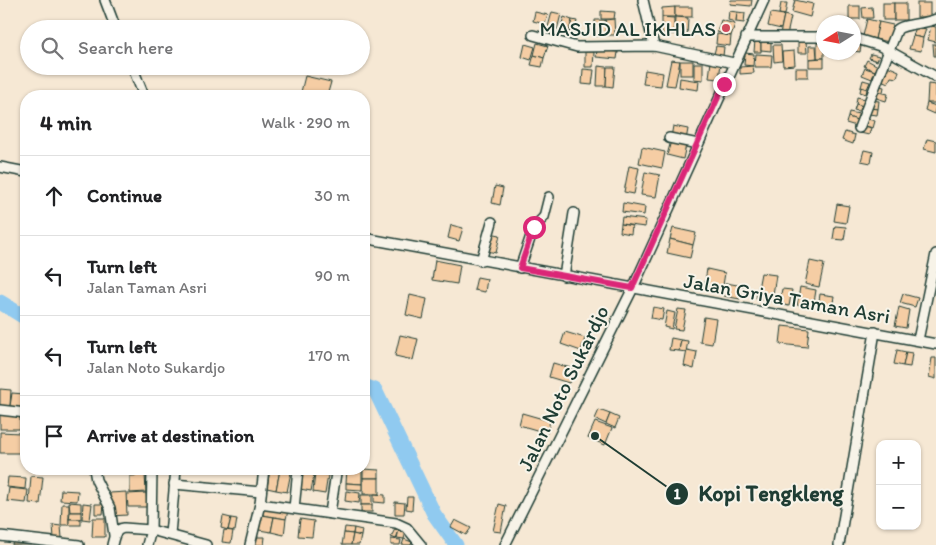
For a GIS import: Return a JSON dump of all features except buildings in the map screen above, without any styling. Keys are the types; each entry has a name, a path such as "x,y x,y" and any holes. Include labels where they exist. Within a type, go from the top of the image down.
{"street":[{"path":"105,0 113,20"},
{"path":"643,0 654,46"},
{"name":"Jalan Noto Sukardjo","path":"505,545 632,288 764,0"},
{"path":"859,128 900,27 924,24 936,19"},
{"path":"533,35 576,47 654,46 734,63"},
{"path":"746,37 816,38"},
{"path":"861,39 868,40 936,77"},
{"path":"136,75 142,90"},
{"path":"669,138 698,144"},
{"path":"0,167 20,171"},
{"path":"520,268 534,227 544,217 549,197"},
{"path":"564,276 574,213"},
{"path":"481,261 492,222"},
{"name":"Jalan Griya Taman Asri","path":"370,239 936,344"},
{"path":"918,340 936,254"},
{"path":"839,545 876,332"},
{"path":"0,410 20,412"},
{"path":"95,475 110,508 114,535 112,545"},
{"path":"147,545 151,530 152,475"},
{"path":"170,534 175,475"},
{"path":"250,545 260,504 263,475"},
{"path":"294,508 297,475"},
{"path":"330,513 336,475"},
{"path":"174,484 261,492"},
{"path":"260,504 396,523 407,528 422,545"},
{"path":"114,535 120,528 151,530 206,545"},
{"path":"0,536 73,545"}],"waterway":[{"path":"0,302 20,314"},
{"path":"370,388 375,390 434,514 456,545"}],"place":[{"name":"MASJID AL IKHLAS","path":"726,28"},
{"name":"Kopi Tengkleng","path":"595,436"}],"route":[{"path":"534,227 520,268 632,288 666,217 724,84"}]}
